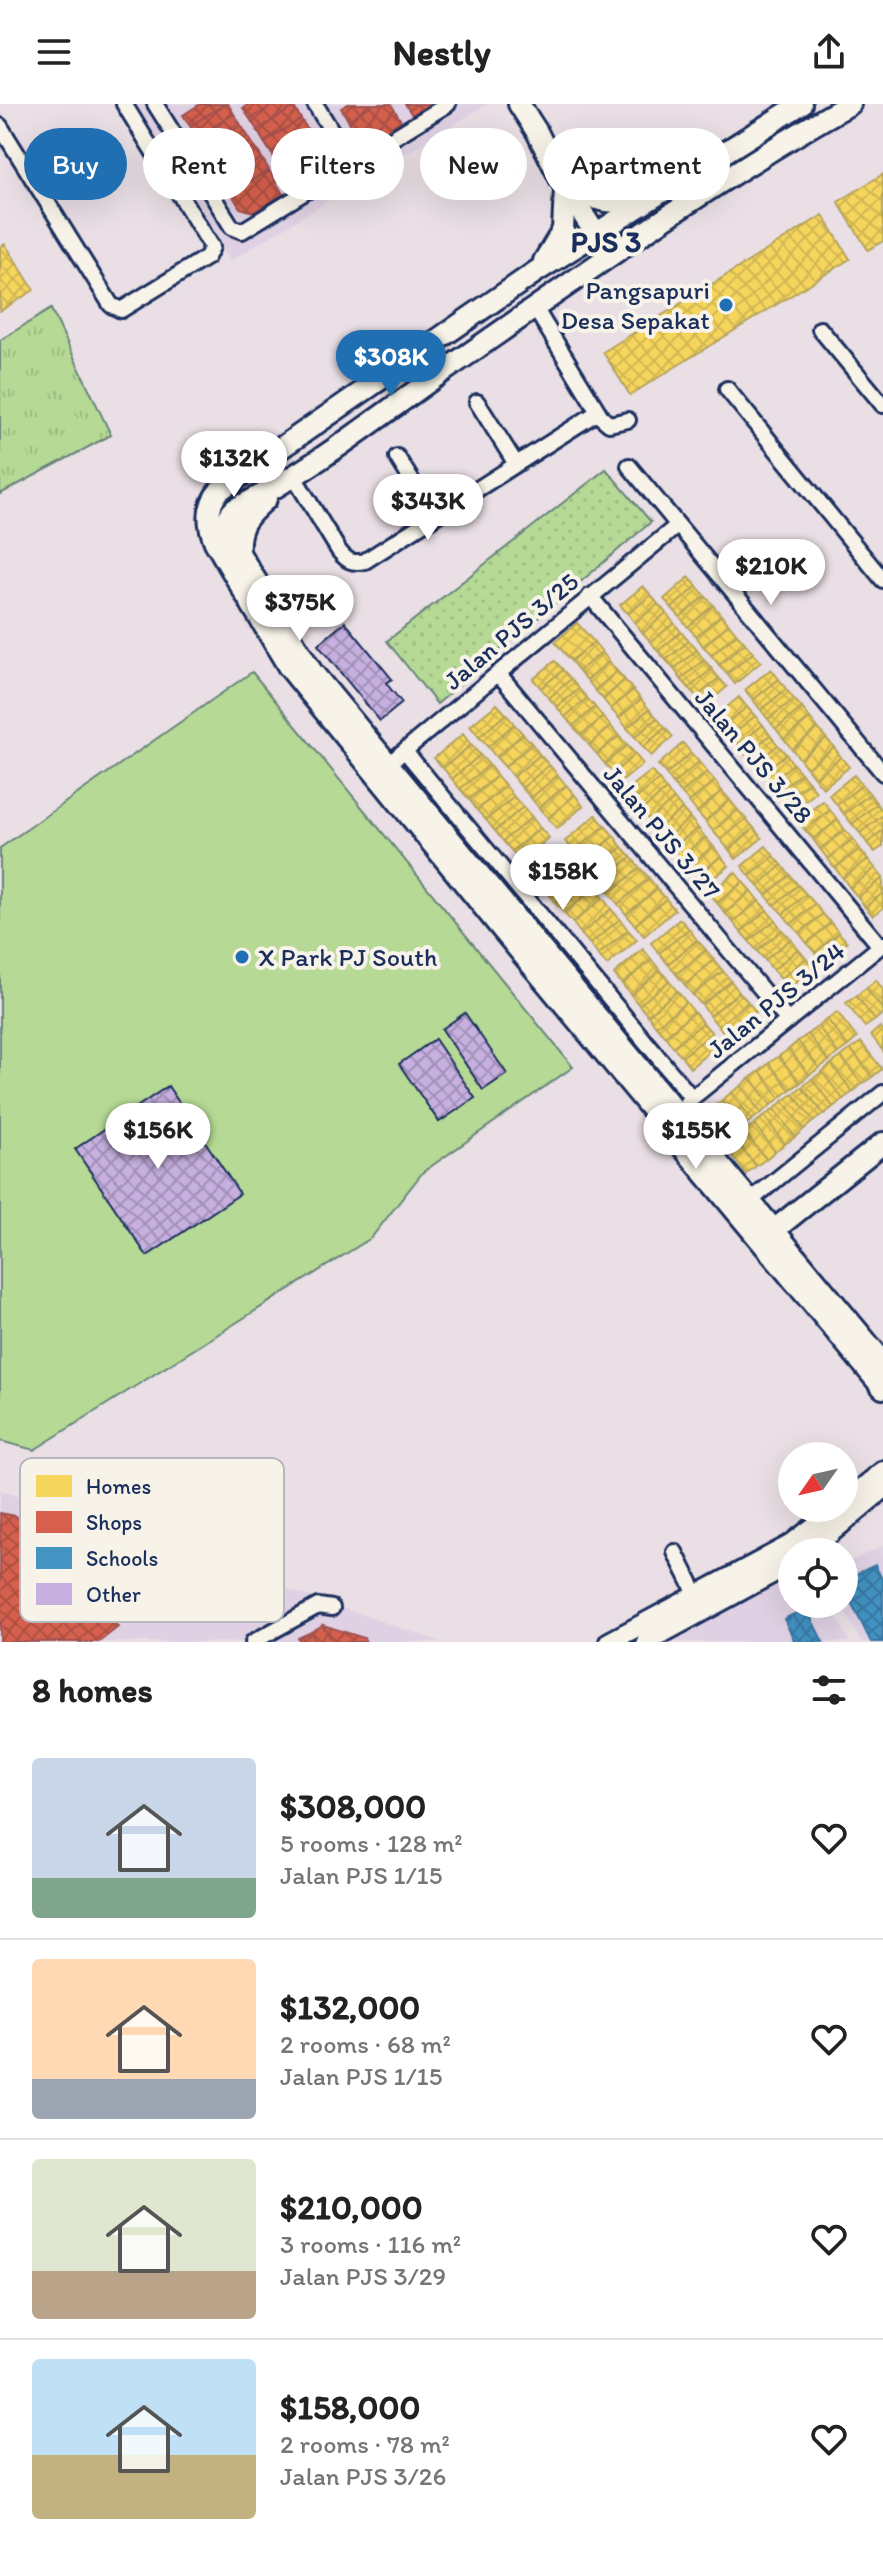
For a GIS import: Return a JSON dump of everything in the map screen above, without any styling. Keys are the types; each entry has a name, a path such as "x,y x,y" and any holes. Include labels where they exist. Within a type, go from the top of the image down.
{"main road":[{"path":"519,104 543,148"},
{"path":"730,148 801,104"},
{"path":"390,763 288,666 215,542 209,527 219,512 235,509 253,500 293,475 610,255 786,141 850,104"},
{"path":"537,271 563,230 564,200"},
{"path":"573,200 610,255"},
{"path":"600,200 609,203 634,200"},
{"path":"647,200 537,271 220,490 213,498 239,553 312,672 390,763 668,1117 768,1235 883,1362"},
{"path":"239,553 238,537 251,512 293,475"},
{"path":"668,1117 750,1201 768,1235 883,1388"},
{"path":"768,1235 883,1143"}],"street":[{"path":"0,126 111,305 118,309 125,308 207,257 212,247 124,104"},
{"path":"155,104 232,227 238,231 249,228 294,200"},
{"path":"315,104 330,128"},
{"path":"404,132 448,104"},
{"path":"535,308 598,412 609,424 628,420"},
{"path":"820,329 883,405"},
{"path":"727,389 883,580"},
{"path":"477,402 516,464"},
{"path":"293,475 347,561 356,563 365,561 598,412"},
{"path":"397,457 434,516"},
{"path":"629,466 883,773"},
{"name":"Jalan PJS 3/25","path":"390,763 678,525"},
{"name":"Jalan PJS 3/28","path":"590,596 882,945"},
{"name":"Jalan PJS 3/27","path":"498,673 788,1021"},
{"path":"390,763 692,1098"},
{"name":"Jalan PJS 3/24","path":"668,1117 882,945"},
{"path":"750,1201 883,1093"},
{"path":"858,1492 883,1471"},
{"path":"825,1538 883,1489"},
{"path":"646,1642 820,1522"},
{"path":"675,1552 701,1603"},
{"path":"609,1642 778,1569"},
{"path":"253,1642 325,1607"}],"shaded area":[{"path":"136,104 487,104 448,128 420,128 420,145 404,155 404,128 271,128 271,200 330,200 230,261 193,200 255,200 255,128 150,128"},
{"path":"0,1490 20,1497 20,1622 284,1622 284,1588 441,1642 0,1642"},
{"path":"883,1546 883,1642 861,1642 848,1618 858,1618 858,1558"},
{"path":"778,1585 778,1618 837,1618 849,1642 666,1642"}],"green space":[{"path":"51,309 111,435 0,494 0,340"},
{"path":"606,469 651,522 437,704 387,641"},
{"name":"X Park PJ South","path":"252,672 573,1067 423,1172 371,1238 34,1450 0,1441 0,848"}],"building: Homes":[{"path":"883,174 883,241 868,250 838,202"},
{"name":"Pangsapuri Desa Sepakat","path":"823,215 850,259 630,395 603,352"},
{"path":"5,244 34,290 0,311 0,247"},
{"path":"689,577 697,586 672,608 664,599"},
{"path":"643,586 651,595 628,614 620,605"},
{"path":"697,586 705,596 680,617 672,608"},
{"path":"651,595 658,604 635,623 628,614"},
{"path":"705,596 713,605 688,627 680,617"},
{"path":"658,604 666,613 643,633 635,623"},
{"path":"713,605 721,615 696,636 688,627"},
{"path":"666,613 674,623 651,642 643,633"},
{"path":"721,615 729,624 703,646 696,636"},
{"path":"577,623 594,642 571,661 555,642"},
{"path":"674,623 681,632 658,651 651,642"},
{"path":"729,624 737,634 711,655 703,646"},
{"path":"681,632 689,641 666,660 658,651"},
{"path":"737,634 745,643 719,665 711,655"},
{"path":"689,641 697,650 674,669 666,660"},
{"path":"594,642 602,652 579,671 571,661"},
{"path":"745,643 753,653 727,674 719,665"},
{"path":"697,650 704,660 681,679 674,669"},
{"path":"602,652 609,661 587,680 579,671"},
{"path":"753,653 761,662 735,684 727,674"},
{"path":"704,660 712,669 689,688 681,679"},
{"path":"555,661 563,670 541,688 533,679"},
{"path":"609,661 617,671 595,690 587,680"},
{"path":"712,669 719,678 697,697 689,688"},
{"path":"771,669 779,679 753,700 745,690"},
{"path":"563,670 571,679 549,698 541,688"},
{"path":"617,671 625,680 603,699 595,690"},
{"path":"719,678 727,687 704,706 697,697"},
{"path":"571,679 579,689 557,707 549,698"},
{"path":"779,679 786,689 761,710 753,700"},
{"path":"625,680 633,690 611,709 603,699"},
{"path":"579,689 587,698 565,717 557,707"},
{"path":"786,689 794,699 768,719 761,710"},
{"path":"633,690 641,699 619,718 611,709"},
{"path":"739,697 747,707 723,726 715,717"},
{"path":"587,698 595,707 573,726 565,717"},
{"path":"641,699 649,709 627,728 619,718"},
{"path":"794,699 802,708 776,729 768,719"},
{"path":"497,704 506,714 479,737 470,726"},
{"path":"595,707 603,717 581,735 573,726"},
{"path":"747,707 755,716 730,736 723,726"},
{"path":"802,708 810,718 784,739 776,729"},
{"path":"649,709 657,718 635,737 627,728"},
{"path":"506,714 514,724 488,747 479,737"},
{"path":"755,716 763,725 738,745 730,736"},
{"path":"603,717 611,726 589,745 581,735"},
{"path":"657,718 665,728 643,747 635,737"},
{"path":"810,718 818,728 792,749 784,739"},
{"path":"514,724 523,734 496,757 488,747"},
{"path":"763,725 770,735 746,755 738,745"},
{"path":"611,726 619,736 597,754 589,745"},
{"path":"665,728 673,737 651,756 643,747"},
{"path":"818,728 826,738 800,759 792,749"},
{"path":"463,734 471,745 443,768 434,758"},
{"path":"523,734 532,744 505,767 496,757"},
{"path":"770,735 778,745 754,764 746,755"},
{"path":"619,736 627,745 605,764 597,754"},
{"path":"826,738 834,747 807,768 800,759"},
{"path":"683,743 691,753 666,774 658,765"},
{"path":"532,744 540,755 513,777 505,767"},
{"path":"471,745 480,755 452,779 443,768"},
{"path":"627,745 635,754 614,773 605,764"},
{"path":"778,745 786,754 761,774 754,764"},
{"path":"834,747 841,757 815,778 807,768"},
{"path":"691,753 699,762 673,784 666,774"},
{"path":"635,754 643,764 621,782 614,773"},
{"path":"786,754 793,764 769,783 761,774"},
{"path":"480,755 489,765 460,789 452,779"},
{"path":"540,755 549,765 522,788 513,777"},
{"path":"841,757 849,767 823,788 815,778"},
{"path":"699,762 707,772 681,793 673,784"},
{"path":"793,764 801,773 777,793 769,783"},
{"path":"489,765 497,776 469,799 460,789"},
{"path":"549,765 558,775 531,798 522,788"},
{"path":"651,771 659,780 633,801 626,791"},
{"path":"707,772 715,781 689,802 681,793"},
{"path":"801,773 809,782 784,802 777,793"},
{"path":"558,775 566,785 539,808 531,798"},
{"path":"854,775 862,785 837,805 829,795"},
{"path":"497,776 506,786 477,810 469,799"},
{"path":"659,780 666,790 641,811 633,801"},
{"path":"715,781 722,791 697,812 689,802"},
{"path":"809,782 816,792 792,812 784,802"},
{"path":"566,785 575,795 548,818 539,808"},
{"path":"862,785 870,794 844,814 837,805"},
{"path":"506,786 514,797 486,820 477,810"},
{"path":"666,790 674,799 649,820 641,811"},
{"path":"722,791 730,800 705,821 697,812"},
{"path":"870,794 877,804 852,824 844,814"},
{"path":"575,795 583,806 557,829 548,818"},
{"path":"514,797 523,807 495,831 486,820"},
{"path":"674,799 682,809 657,829 649,820"},
{"path":"730,800 738,810 713,831 705,821"},
{"path":"823,801 830,810 805,830 798,820"},
{"path":"877,804 883,815 860,833 852,824"},
{"path":"523,807 532,817 503,841 495,831"},
{"path":"682,809 690,818 665,839 657,829"},
{"path":"738,810 746,819 721,840 713,831"},
{"path":"830,810 838,820 813,839 805,830"},
{"path":"596,815 605,826 574,851 565,841"},
{"path":"883,815 883,830 867,843 860,833"},
{"path":"532,817 540,828 512,851 503,841"},
{"path":"690,818 698,828 672,848 665,839"},
{"path":"746,819 754,828 729,850 721,840"},
{"path":"838,820 845,830 820,849 813,839"},
{"path":"605,826 614,836 583,862 574,851"},
{"path":"540,828 549,838 521,862 512,851"},
{"path":"698,828 705,837 680,858 672,848"},
{"path":"754,828 762,838 736,859 729,850"},
{"path":"845,830 853,839 828,859 820,849"},
{"path":"883,830 883,846 875,852 867,843"},
{"path":"614,836 622,847 591,872 583,862"},
{"path":"705,837 713,846 688,867 680,858"},
{"path":"853,839 860,849 835,868 828,859"},
{"path":"713,846 721,856 696,877 688,867"},
{"path":"766,846 774,856 750,876 742,866"},
{"path":"560,847 568,857 538,882 530,871"},
{"path":"622,847 631,857 600,883 591,872"},
{"path":"860,849 868,859 843,878 835,868"},
{"path":"721,856 729,866 703,886 696,877"},
{"path":"774,856 782,865 758,886 750,876"},
{"path":"568,857 577,867 547,892 538,882"},
{"path":"631,857 640,868 609,893 600,883"},
{"path":"868,859 875,868 850,888 843,878"},
{"path":"782,865 790,875 766,895 758,886"},
{"path":"577,867 586,878 555,903 547,892"},
{"path":"640,868 649,878 618,904 609,893"},
{"path":"875,868 883,878 858,897 850,888"},
{"path":"735,872 743,882 717,903 709,894"},
{"path":"790,875 798,885 774,905 766,895"},
{"path":"586,878 594,888 564,913 555,903"},
{"path":"649,878 657,889 626,914 618,904"},
{"path":"883,878 883,893 865,907 858,897"},
{"path":"743,882 751,891 725,913 717,903"},
{"path":"798,885 806,894 783,914 774,905"},
{"path":"594,888 603,898 573,923 564,913"},
{"path":"657,889 666,899 635,925 626,914"},
{"path":"751,891 759,901 733,922 725,913"},
{"path":"883,893 883,908 873,916 865,907"},
{"path":"806,894 815,904 791,924 783,914"},
{"path":"603,898 611,909 581,934 573,923"},
{"path":"666,899 675,910 644,936 635,925"},
{"path":"759,901 767,910 741,932 733,922"},
{"path":"815,904 823,914 799,933 791,924"},
{"path":"611,909 620,919 590,944 581,934"},
{"path":"767,910 775,920 749,941 741,932"},
{"path":"823,914 831,923 807,943 799,933"},
{"path":"620,919 628,930 598,955 590,944"},
{"path":"680,919 689,929 659,953 651,943"},
{"path":"775,920 782,930 757,951 749,941"},
{"path":"831,923 839,933 815,953 807,943"},
{"path":"689,929 697,940 668,964 659,953"},
{"path":"628,930 637,940 607,965 598,955"},
{"path":"782,930 791,939 765,960 757,951"},
{"path":"839,933 847,942 823,962 815,953"},
{"path":"791,939 798,949 773,970 765,960"},
{"path":"697,940 706,950 676,974 668,964"},
{"path":"643,949 652,960 622,984 614,974"},
{"path":"798,949 806,958 781,979 773,970"},
{"path":"706,950 714,960 685,985 676,974"},
{"path":"806,958 814,968 789,989 781,979"},
{"path":"652,960 660,970 631,995 622,984"},
{"path":"714,960 723,971 693,995 685,985"},
{"path":"660,970 669,981 639,1005 631,995"},
{"path":"723,971 731,981 702,1005 693,995"},
{"path":"876,980 883,990 883,1010 866,988"},
{"path":"669,981 677,991 648,1015 639,1005"},
{"path":"731,981 739,992 710,1016 702,1005"},
{"path":"866,988 883,1010 875,1020 856,996"},
{"path":"677,991 686,1002 656,1026 648,1015"},
{"path":"739,992 748,1002 718,1026 710,1016"},
{"path":"856,996 875,1020 865,1027 846,1003"},
{"path":"686,1002 694,1012 665,1036 656,1026"},
{"path":"748,1002 756,1012 727,1036 718,1026"},
{"path":"694,1012 703,1023 673,1047 665,1036"},
{"path":"837,1012 857,1038 848,1046 827,1019"},
{"path":"827,1019 848,1046 838,1053 818,1026"},
{"path":"703,1023 712,1033 682,1057 673,1047"},
{"path":"818,1026 838,1053 829,1061 808,1034"},
{"path":"880,1027 883,1031 883,1051 871,1035"},
{"path":"712,1033 720,1043 690,1068 682,1057"},
{"path":"808,1034 829,1061 819,1068 798,1041"},
{"path":"798,1041 819,1068 809,1075 789,1049"},
{"path":"861,1042 882,1069 872,1077 851,1049"},
{"path":"789,1049 809,1075 800,1083 779,1056"},
{"path":"851,1049 872,1077 862,1084 841,1057"},
{"path":"779,1056 800,1083 790,1090 769,1063"},
{"path":"841,1057 862,1084 853,1092 831,1064"},
{"path":"769,1063 790,1090 780,1098 760,1071"},
{"path":"831,1064 853,1092 843,1099 822,1072"},
{"path":"760,1071 780,1098 771,1105 750,1078"},
{"path":"822,1072 843,1099 833,1107 812,1079"},
{"path":"750,1078 771,1105 761,1113 741,1086"},
{"path":"812,1079 833,1107 824,1114 802,1087"},
{"path":"741,1086 761,1113 752,1120 731,1093"},
{"path":"802,1087 824,1114 814,1121 793,1094"},
{"path":"731,1093 752,1120 742,1127 721,1101"},
{"path":"793,1094 814,1121 804,1129 783,1101"},
{"path":"721,1101 742,1127 732,1135 712,1108"},
{"path":"783,1101 804,1129 795,1137 774,1109"},
{"path":"712,1108 732,1135 723,1142 702,1115"},
{"path":"774,1109 795,1137 785,1144 764,1116"},
{"path":"764,1116 785,1144 775,1151 754,1124"},
{"path":"754,1124 775,1151 766,1159 744,1131"},
{"path":"744,1131 766,1159 756,1166 735,1139"},
{"path":"735,1139 756,1166 746,1174 725,1146"}],"building: Shops":[{"path":"200,104 225,104 190,126 183,115"},
{"path":"225,104 234,114 211,128 190,126"},
{"path":"249,104 275,104 250,119 243,108"},
{"path":"275,104 292,104 294,107 257,130 250,119"},
{"path":"348,104 373,104 348,120 341,108"},
{"path":"373,104 391,104 401,121 389,128 353,128 348,120"},
{"path":"405,104 430,104 412,115"},
{"path":"294,107 301,119 287,128 271,128 271,138 264,142 257,130"},
{"path":"234,114 241,125 236,128 211,128"},
{"path":"301,119 307,128 287,128"},
{"path":"271,138 271,153 264,142"},
{"path":"255,147 262,158 255,162"},
{"path":"262,158 269,170 255,178 255,162"},
{"path":"269,170 273,200 253,212 240,208 235,200 255,200 255,178"},
{"path":"0,1513 16,1516 20,1521 20,1622 114,1622 118,1627 99,1642 0,1642"},
{"path":"323,1625 364,1638 366,1642 333,1642"},
{"path":"323,1625 333,1642 316,1642 311,1632"},
{"path":"311,1632 316,1642 300,1642 298,1638"}],"building: Schools":[{"path":"875,1565 883,1581 883,1642 871,1642 858,1616 858,1573"},
{"path":"811,1618 823,1642 795,1642 784,1619"}],"building: Other":[{"path":"345,622 392,679 386,683 402,703 380,721 318,645"},
{"path":"465,1013 507,1074 483,1090 442,1029"},
{"path":"435,1039 475,1098 439,1122 399,1064"},
{"path":"168,1086 240,1194 147,1256 75,1149"}],"place":[{"name":"Pangsapuri Desa Sepakat","path":"726,305"},
{"name":"X Park PJ South","path":"242,957"}],"district":[{"name":"PJS 3","path":"606,242"}]}
